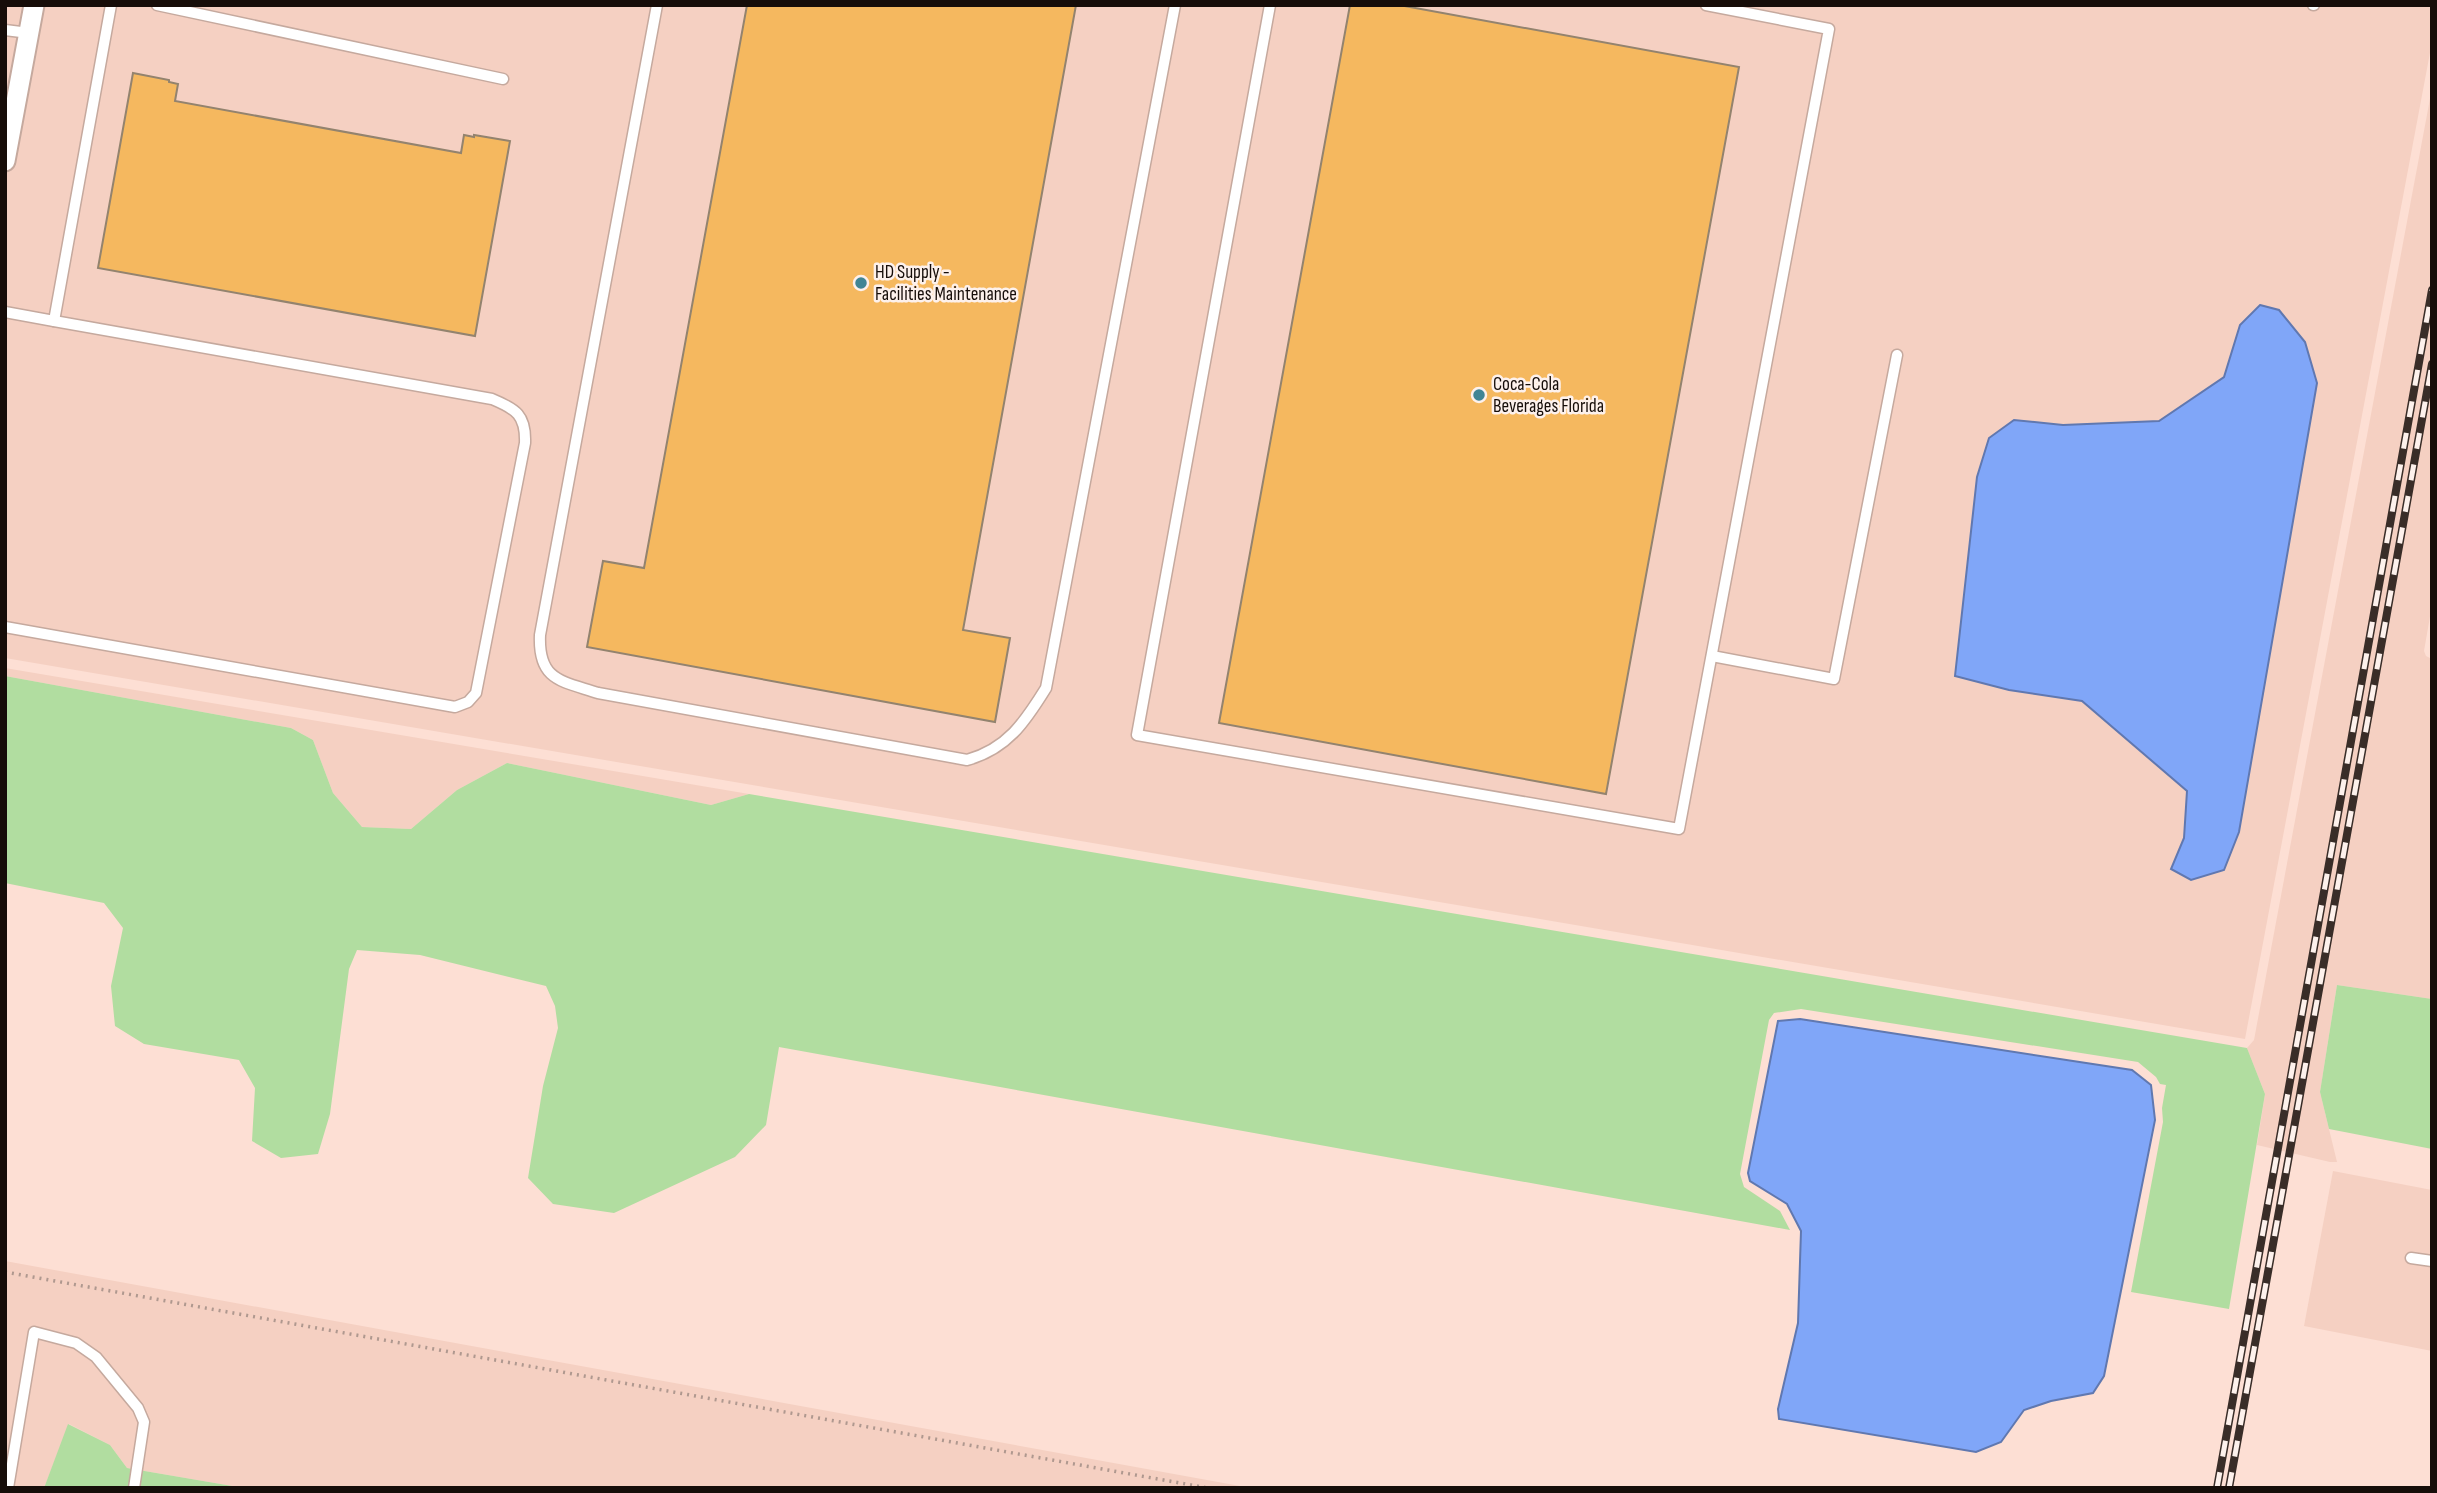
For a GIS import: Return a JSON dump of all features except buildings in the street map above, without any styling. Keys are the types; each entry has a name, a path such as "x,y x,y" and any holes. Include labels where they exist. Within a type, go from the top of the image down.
{"street":[{"path":"5,161 34,5"}],"lane":[{"path":"54,321 111,5"},
{"path":"158,5 503,79"},
{"path":"657,5 540,635 541,663 561,681 598,693 967,760 999,748 1020,726 1046,688 1175,5"},
{"path":"1270,5 1137,734 1679,828 1829,29 1706,5"},
{"path":"5,30 29,33"},
{"path":"5,313 492,399 513,408 526,426 525,443 476,693 468,702 455,708 5,627"},
{"path":"1712,656 1834,679 1897,355"},
{"path":"2411,1258 2432,1261"},
{"path":"8,1488 34,1332 76,1343 96,1357 138,1408 144,1422 134,1488"}],"path":[{"path":"5,1272 1208,1488"}],"shaded area":[{"path":"5,5 2432,5 2432,42 2245,1039 5,658"},
{"path":"2432,88 2432,605 2424,651 2426,656 2432,659 2432,999 2337,985 2320,1092 2337,1162 2330,1162 2257,1145 2265,1094 2247,1048 2254,1040"},
{"path":"5,668 749,794 711,805 507,763 457,790 411,829 362,827 333,793 313,740 291,728 5,676"},
{"path":"2333,1171 2432,1190 2432,1351 2304,1326"},
{"path":"5,1261 1251,1488 244,1488 127,1468 110,1445 69,1424 44,1488 5,1488"}],"green space":[{"path":"5,676 291,728 313,740 333,793 362,827 411,829 457,790 507,763 711,805 749,794 2247,1048 2265,1094 2229,1309 2131,1292 2163,1122 2162,1108 2166,1085 2160,1084 2156,1077 2138,1062 1801,1009 1774,1013 1769,1020 1740,1174 1744,1187 1780,1211 1790,1230 779,1047 766,1125 735,1157 614,1213 553,1204 528,1178 543,1086 558,1028 555,1006 546,986 420,955 357,950 349,969 330,1114 318,1154 281,1158 252,1141 255,1088 239,1060 144,1044 115,1026 111,986 123,928 104,903 5,883"},
{"path":"2337,985 2432,999 2432,1149 2329,1129 2320,1092"},
{"path":"68,1424 110,1445 127,1468 244,1488 44,1488"}],"water":[{"path":"2260,305 2279,310 2305,342 2317,383 2239,832 2224,870 2191,880 2171,869 2184,838 2187,791 2082,701 2009,690 1955,676 1977,477 1989,438 2014,420 2063,425 2159,421 2224,377 2240,325"},
{"path":"1800,1019 2132,1070 2151,1085 2155,1120 2104,1376 2093,1393 2051,1401 2024,1410 2001,1442 1976,1452 1779,1419 1778,1409 1798,1323 1801,1231 1787,1204 1750,1181 1748,1173 1778,1021"}],"railway":[{"path":"2217,1488 2432,290"},
{"path":"2229,1488 2432,364"}],"place":[{"name":"HD Supply - Facilities Maintenance","path":"861,283"},
{"name":"Coca-Cola Beverages Florida","path":"1479,395"}]}
